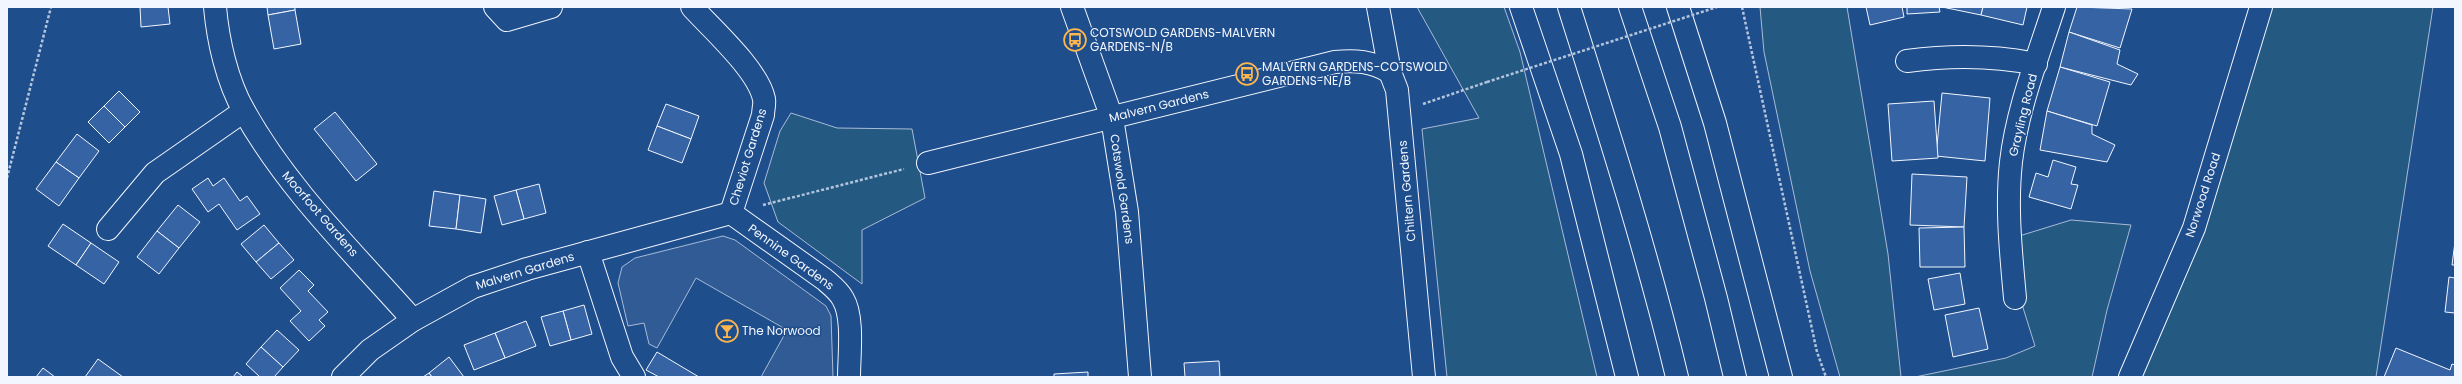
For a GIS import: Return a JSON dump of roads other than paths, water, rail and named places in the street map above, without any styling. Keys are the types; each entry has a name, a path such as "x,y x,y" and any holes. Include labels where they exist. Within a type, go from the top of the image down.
{"main road":[{"name":"Moorfoot Gardens","path":"215,7 216,22 231,80 244,111 291,183 414,320"},
{"path":"495,7 507,20 551,7"},
{"name":"Cheviot Gardens","path":"692,7 750,72 759,85 764,100 763,114 731,213"},
{"name":"Cotswold Gardens","path":"1072,7 1112,118 1127,212 1140,377"},
{"name":"Chiltern Gardens","path":"1378,7 1390,72 1397,90 1400,112 1424,377"},
{"path":"1521,7 1571,154 1627,377"},
{"path":"1569,7 1616,155 1660,305 1677,377"},
{"path":"1630,7 1670,127 1716,298 1735,377"},
{"path":"1678,7 1715,123 1781,377"},
{"name":"Grayling Road","path":"2015,298 2008,211 2011,161 2022,109 2054,7"},
{"name":"Norwood Road","path":"2130,377 2194,228 2261,7"},
{"path":"1907,61 1942,57 1979,56 2036,64"},
{"name":"Malvern Gardens","path":"928,163 1335,62 1352,60 1369,62 1390,72"},
{"path":"108,229 155,173 244,111"},
{"name":"Malvern Gardens","path":"343,377 370,350 414,320 473,287 527,269 731,213"},
{"name":"Pennine Gardens","path":"731,213 824,279 841,295 849,314 849,377"},
{"path":"588,252 622,358 634,377"}],"place":[{"name":"COTSWOLD GARDENS-MALVERN GARDENS-N/B","path":"1075,40"},
{"name":"MALVERN GARDENS-COTSWOLD GARDENS-NE/B","path":"1247,74"},
{"name":"The Norwood","path":"727,331"}]}
